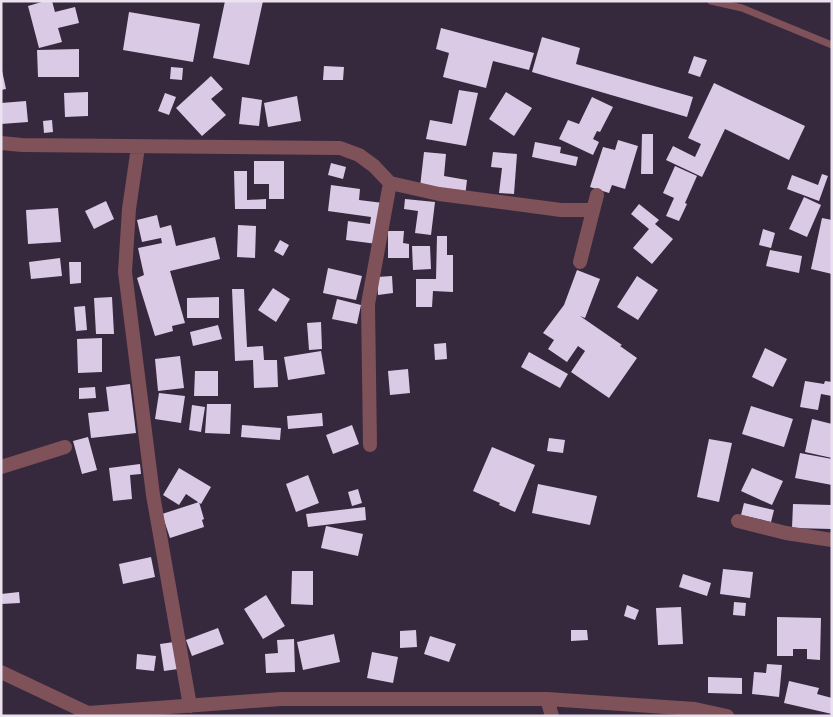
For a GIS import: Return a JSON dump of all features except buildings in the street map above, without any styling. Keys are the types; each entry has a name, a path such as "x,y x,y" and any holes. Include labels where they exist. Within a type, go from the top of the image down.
{"street":[{"path":"1,143 138,147 340,148 359,155 374,166 390,183 439,194 561,210 593,210"},
{"path":"138,147 129,209 125,272 153,496 190,706"},
{"path":"370,445 368,304 390,183"},
{"path":"580,262 596,195"},
{"path":"1,468 65,447"},
{"path":"738,521 786,533 832,540"},
{"path":"1,672 89,714 281,699 547,699 695,709 727,716"},
{"path":"547,699 552,716"}],"lane":[{"path":"711,1 742,8 832,45"}]}
